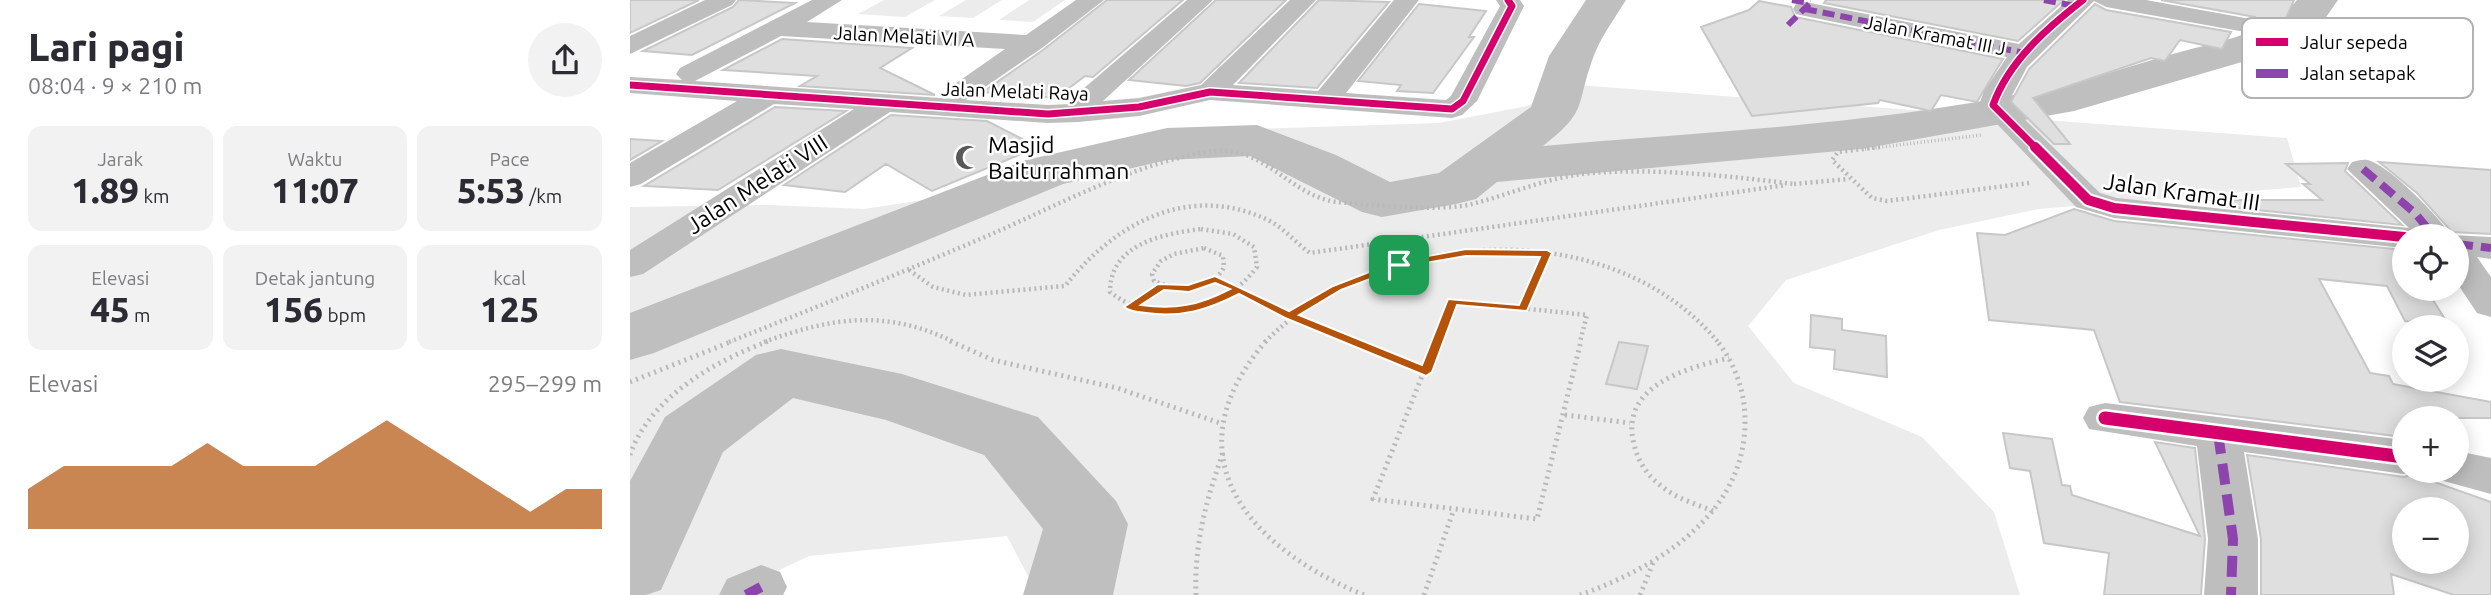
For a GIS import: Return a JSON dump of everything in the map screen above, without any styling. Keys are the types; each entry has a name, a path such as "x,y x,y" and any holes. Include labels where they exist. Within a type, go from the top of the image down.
{"street":[{"path":"630,46 724,0"},
{"path":"690,74 830,0"},
{"path":"962,92 1092,0"},
{"path":"1082,107 1201,0"},
{"path":"1210,92 1304,0"},
{"path":"1326,100 1407,0"},
{"name":"Jalan Melati Raya","path":"630,85 884,103 1139,107 1210,92 1440,109 1457,107 1463,101 1512,6 1508,0"},
{"path":"2044,0 2079,3"},
{"path":"2106,0 2242,24"},
{"path":"2006,120 2002,82 2025,53 2079,3"},
{"name":"Jalan Kramat III J","path":"1802,7 2025,53"},
{"name":"Jalan Melati VI A","path":"776,28 1033,44"},
{"name":"Jalan Melati Raya","path":"630,70 962,92 1082,107"},
{"path":"630,104 661,88"},
{"path":"630,177 768,95"},
{"name":"Jalan Melati VIII","path":"630,266 884,103"},
{"name":"Jalan Kramat III","path":"2006,120 2088,200 2114,208 2392,236"},
{"path":"2363,169 2424,224"},
{"path":"2469,245 2491,248"},
{"path":"2469,273 2491,305"},
{"path":"2105,418 2392,455"},
{"path":"2218,433 2233,539 2231,595"},
{"path":"2469,471 2491,476"}],"path":[{"path":"2006,120 1838,152 1832,160 1872,198 1902,201 2065,179"},
{"path":"630,382 909,270 1133,172 1215,150 1236,151 1252,158 1270,167 1294,186 1329,201 1376,206 1469,205 1556,178 1593,173 1718,175 1794,184"},
{"path":"909,270 933,287 966,295 1065,286 1086,259 1129,225 1191,208 1246,212 1287,232 1310,253 1794,184 1849,179"},
{"path":"1218,230 1246,239 1254,247 1257,267 1239,289 1207,305 1166,312 1130,307 1110,292 1108,281 1119,260 1146,242 1183,231 1218,230"},
{"path":"1384,242 1399,265"},
{"path":"1204,248 1223,256 1226,263 1224,271 1215,279 1189,289 1162,286 1154,281 1152,274 1164,258 1190,249 1204,248"},
{"path":"1364,595 1330,583 1294,562 1265,538 1243,511 1229,482 1223,453 1223,424 1230,396 1244,369 1289,316 1337,288 1399,265 1466,253 1547,253 1598,265 1656,288 1703,324 1729,358 1745,396 1748,424 1743,453 1736,472 1713,511 1687,538 1653,563 1614,583 1580,595"},
{"path":"1523,309 1547,253"},
{"path":"1215,279 1289,316 1426,372"},
{"path":"1130,307 1162,286"},
{"path":"1452,301 1587,316 1565,415 1537,519 1373,499 1426,372 1452,301"},
{"path":"630,455 639,432 663,404 698,377 740,352 798,332 851,320 895,320 994,360 1117,388 1223,424"},
{"path":"1713,511 1657,484 1641,466 1632,441 1630,423 1638,401 1655,385 1699,364 1729,358"},
{"path":"1565,415 1630,423"},
{"path":"1196,595 1194,575 1201,513 1223,453"},
{"path":"1424,595 1454,509"},
{"path":"1640,595 1653,563"}],"shaded area":[{"path":"884,0 935,0 905,17 858,14"},
{"path":"966,0 1002,0 973,18 939,16"},
{"path":"1029,0 1065,0 1033,22 999,20"},
{"path":"1577,85 2287,138 2301,187 2039,209 1939,230 1786,280 1748,326 1794,383 1922,437 1994,512 2020,595 1038,595 1007,536 809,556 727,595 630,595 630,207 769,205 864,209 981,191 1092,149 1167,132 1439,123 1527,106"}],"building":[{"path":"630,0 699,0 630,33"},
{"path":"739,0 795,3 692,55 643,51 733,7"},
{"path":"1107,0 1183,0 1093,77 1085,76 1056,98 983,92 1043,50"},
{"path":"1216,0 1286,0 1200,83 1186,86 1129,80"},
{"path":"1319,0 1389,2 1317,88 1239,83"},
{"path":"1826,0 2064,0 2018,41 1824,3"},
{"path":"2161,0 2294,0 2286,18 2255,17"},
{"path":"1759,1 1791,7 1795,17 2003,59 1977,102 1941,95 1931,111 1880,100 1878,103 1752,116 1701,27 1749,10"},
{"path":"1419,4 1486,11 1469,37 1474,37 1433,93 1397,91 1401,85 1358,81"},
{"path":"2095,4 2106,10 2231,32 2222,49 2180,40 2165,61 2151,58 2033,98 2070,144 2054,144 2011,102 2029,69"},
{"path":"782,39 912,48 880,68 935,95 800,86 817,76 723,70"},
{"path":"775,107 846,111 718,190 644,186"},
{"path":"891,115 987,121 1038,147 932,191 886,164 845,192 784,185"},
{"path":"630,139 662,141 630,160"},
{"path":"2379,162 2491,170 2491,234 2469,233 2469,224 2445,224 2417,193"},
{"path":"2348,163 2345,171 2401,224 2219,206 2219,200 2322,200 2303,184 2310,184 2286,164"},
{"path":"2074,209 2114,221 2392,249 2392,296 2387,286 2319,279 2370,373 2389,376 2392,392 2437,392 2491,402 2491,418 2469,418 2469,406 2392,406 2392,436 2120,402 2094,330 1989,320 1977,233 2005,235"},
{"path":"2395,301 2434,301 2442,315 2402,315"},
{"path":"1811,315 1842,319 1842,330 1886,336 1887,377 1834,369 1835,350 1810,347"},
{"path":"1619,342 1648,346 1637,389 1606,384"},
{"path":"2003,433 2052,439 2062,485 2070,486 2072,495 2200,536 2155,442 2195,448 2205,539 2201,595 2104,595 2109,553 2044,543 2030,471 2010,468"},
{"path":"2247,455 2392,475 2392,483 2437,483 2491,502 2491,595 2454,595 2391,574 2394,595 2261,595 2261,539"}],"waterway":[{"path":"630,338 1045,172 1167,144 1257,140 1317,166 1382,200 1456,187 1553,114 1571,56 1606,0"},
{"path":"2304,18 2318,0"},
{"path":"1483,167 1861,134 2074,97 2242,48"},
{"path":"630,565 692,436 781,372 902,399 1011,436 1086,524 1068,595"}],"marked path":[{"path":"1792,0 1810,3"},
{"path":"1788,25 1813,0"},
{"path":"2044,0 2075,6"},
{"path":"1805,9 2025,53"},
{"path":"2363,169 2424,224"},
{"path":"2469,245 2491,248"},
{"path":"2218,433 2233,539 2231,595"},
{"path":"746,595 761,587"}],"cycle path":[{"path":"630,85 1048,114 1139,107 1210,92 1452,109 1463,101 1512,6 1508,0"},
{"path":"2083,0 2044,33 2017,62 2006,76 1993,105 2088,200 2114,208 2392,236"},
{"path":"2105,418 2392,455"}],"place":[{"name":"Masjid Baiturrahman","path":"968,158"}],"route":[{"path":"1399,265 1337,288 1289,316 1239,289 1215,279 1189,289 1162,286 1130,307 1147,311 1187,310 1225,298 1239,289 1289,316 1426,372 1452,301 1523,309 1547,253 1466,253 1399,265"}]}
